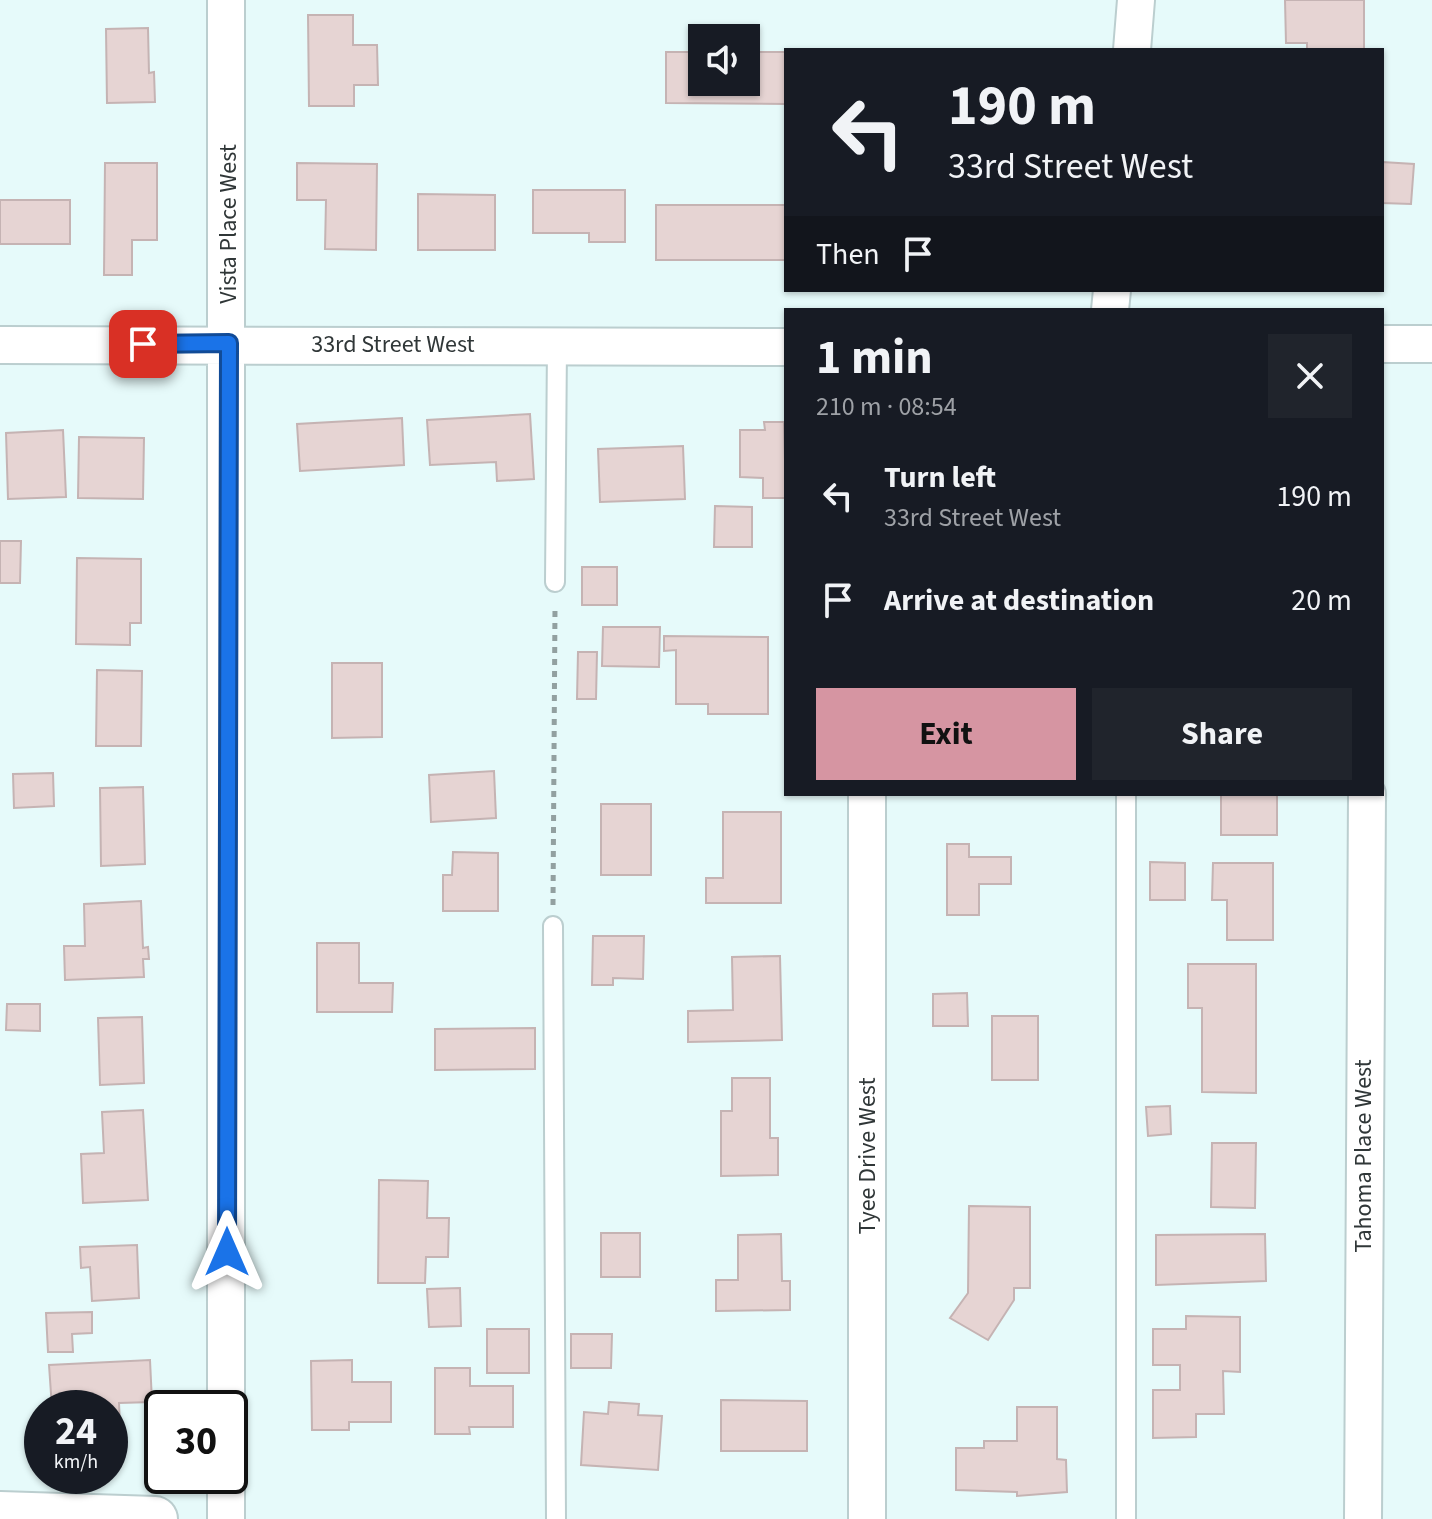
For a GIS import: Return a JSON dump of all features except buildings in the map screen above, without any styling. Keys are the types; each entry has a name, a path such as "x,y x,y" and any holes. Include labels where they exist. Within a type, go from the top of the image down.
{"street":[{"name":"Vista Place West","path":"226,0 229,343 226,1390"},
{"path":"1132,48 1136,0"},
{"name":"33rd Street West","path":"0,345 229,343 784,347"},
{"path":"1384,344 1432,344"},
{"name":"Tyee Drive West","path":"867,796 867,1519"},
{"name":"Tahoma Place West","path":"1363,1519 1367,796"},
{"path":"226,1494 226,1519"},
{"path":"0,1514 155,1519"}],"lane":[{"path":"555,582 557,345"},
{"path":"1126,796 1126,1519"},
{"path":"553,926 556,1519"}],"path":[{"path":"553,926 555,582"}],"route":[{"path":"143,344 229,343 227,1252"}]}
